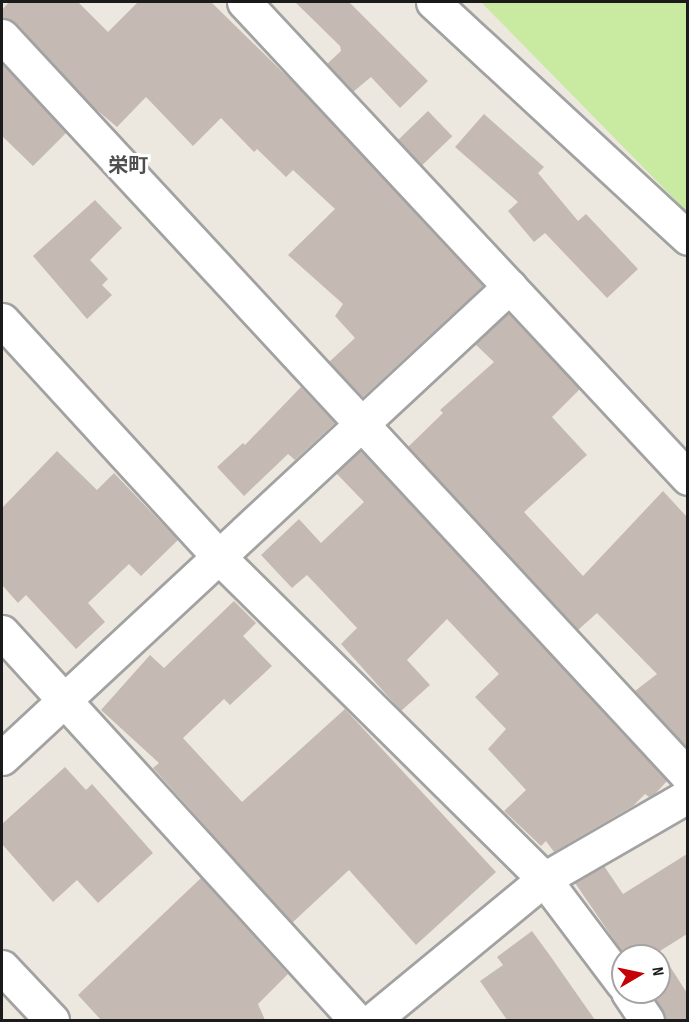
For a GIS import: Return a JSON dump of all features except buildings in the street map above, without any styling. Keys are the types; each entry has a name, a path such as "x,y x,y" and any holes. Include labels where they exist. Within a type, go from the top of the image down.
{"street":[{"path":"244,2 687,478"},
{"path":"433,2 687,238"},
{"path":"2,36 362,421 687,776"},
{"path":"2,758 362,421 510,286"},
{"path":"2,320 219,556 544,879 611,968"},
{"path":"2,632 356,1020"},
{"path":"373,1020 544,879 687,796"},
{"path":"2,967 52,1020"},
{"path":"636,1004 647,1020"}],"green space":[{"path":"481,2 687,2 687,212"}],"district":[{"name":"栄町","path":"128,166"}]}
